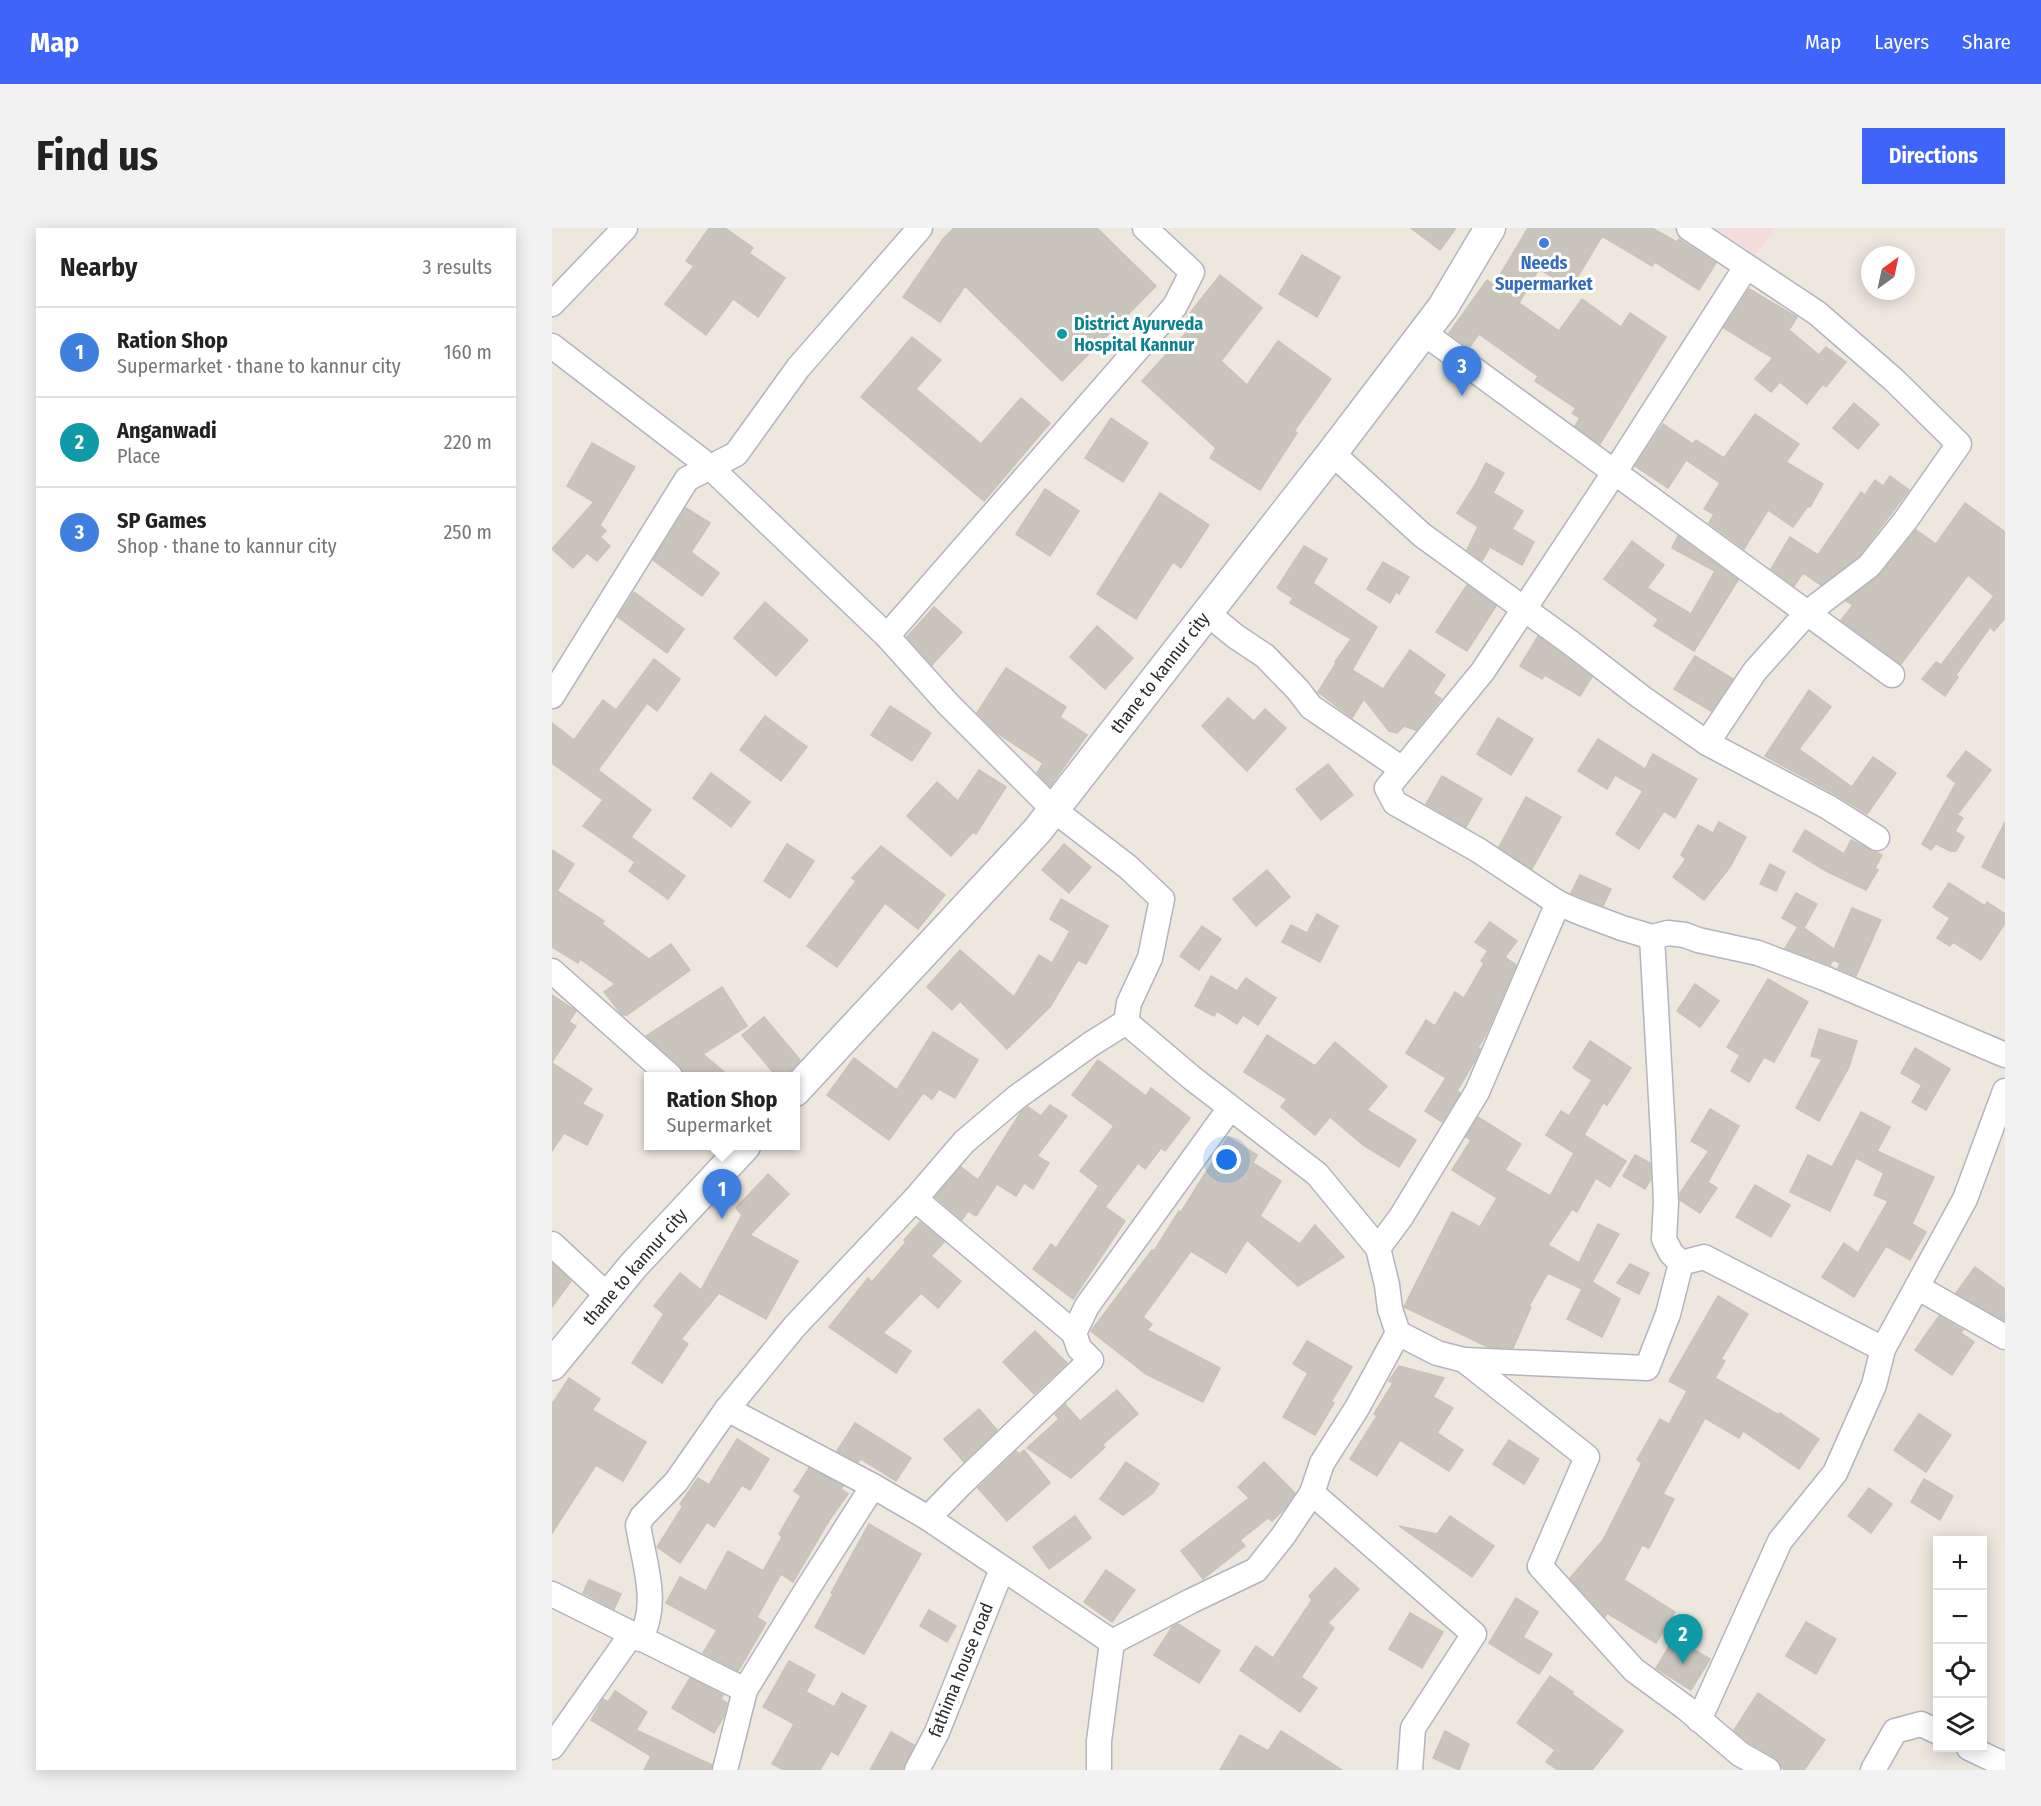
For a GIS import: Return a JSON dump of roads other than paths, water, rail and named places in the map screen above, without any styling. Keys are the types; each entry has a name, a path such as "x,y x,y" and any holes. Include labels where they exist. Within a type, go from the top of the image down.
{"street":[{"path":"552,304 624,228"},
{"path":"552,696 687,479 736,454 798,368 920,228"},
{"path":"887,636 1175,306 1192,272 1145,228"},
{"name":"thane to kannur city","path":"800,1086 1054,810 1424,333 1443,307 1490,228"},
{"path":"1689,228 1817,313 1894,380 1959,444 1869,566 1807,613 1755,671 1707,743"},
{"path":"1746,267 1483,670 1388,788 1395,803 1478,850 1558,903 1652,937 1668,933 1684,935 1758,953 1824,978 2005,1055"},
{"path":"1424,333 1892,675"},
{"path":"552,346 710,467 887,636 948,704 1054,810 1128,867 1162,899 1150,958 1129,1003 1126,1022 1017,1097 964,1142 795,1326 727,1409 676,1482 642,1517 638,1525 650,1588 648,1626 636,1637 552,1747"},
{"path":"1332,453 1422,535 1641,697 1707,743 1828,807 1877,838"},
{"path":"1208,613 1235,636 1265,656 1311,707 1402,770"},
{"path":"1378,1248 1401,1217 1478,1092 1558,903"},
{"path":"1652,937 1665,1179 1665,1239 1671,1253 1681,1263"},
{"path":"552,971 664,1072"},
{"path":"1126,1022 1192,1078 1317,1174 1378,1248 1390,1309 1398,1333 1437,1353 1464,1360 1647,1368 1668,1314 1681,1263"},
{"path":"1699,1720 1780,1540 1835,1473 1874,1386 1883,1349 1965,1199 2005,1091"},
{"path":"1074,1333 1087,1306 1230,1107"},
{"name":"thane to kannur city","path":"552,1365 633,1266 741,1150"},
{"path":"915,1198 1074,1333 1079,1348 1091,1360 928,1518"},
{"path":"552,1244 608,1296"},
{"path":"1681,1263 1704,1257 1883,1349"},
{"path":"1917,1287 1990,1330 2005,1336"},
{"path":"1112,1642 1256,1570 1283,1536 1312,1493 1322,1463 1357,1408 1398,1333"},
{"path":"1464,1360 1587,1457 1540,1566 1634,1670 1699,1720 1734,1762 1768,1770"},
{"path":"727,1409 873,1486 928,1518 1112,1642"},
{"path":"725,1770 745,1690 873,1486"},
{"path":"1312,1493 1474,1634 1413,1728 1410,1770"},
{"name":"fathima house road","path":"917,1770 937,1732 1002,1569"},
{"path":"552,1594 745,1690"},
{"path":"1099,1770 1099,1741 1112,1642"},
{"path":"1873,1770 1895,1731 1921,1724 1933,1730"},
{"path":"1977,1752 2005,1765"}],"place":[{"name":"Needs Supermarket","path":"1544,243"},
{"name":"District Ayurveda Hospital Kannur","path":"1062,334"},
{"name":"SP Games","path":"1462,396"},
{"name":"Ration Shop","path":"722,1219"},
{"name":"Anganwadi","path":"1683,1664"}]}
